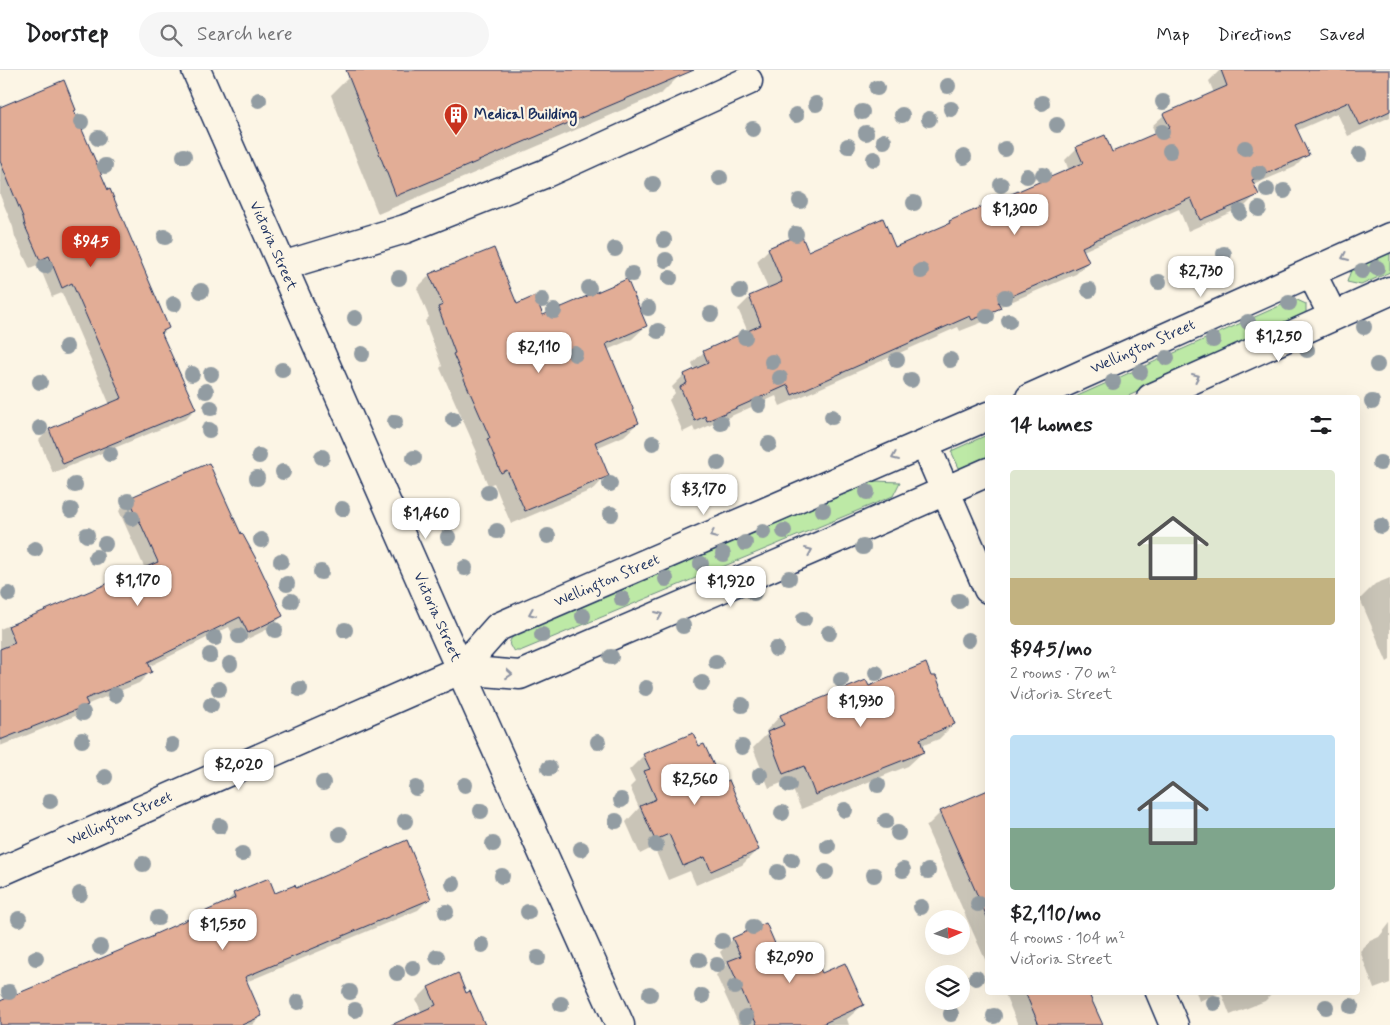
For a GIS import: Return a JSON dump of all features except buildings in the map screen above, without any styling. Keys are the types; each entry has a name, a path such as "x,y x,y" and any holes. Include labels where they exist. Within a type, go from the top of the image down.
{"street":[{"name":"Victoria Street","path":"196,70 460,670 620,1025"},
{"path":"282,266 405,229 544,174 748,81"},
{"name":"Wellington Street","path":"1037,395 1390,237"},
{"path":"1311,272 1333,316"},
{"path":"1158,395 1390,291"},
{"name":"Wellington Street","path":"0,872 460,670 498,627 985,417"},
{"path":"925,444 985,582"},
{"name":"Wellington Street","path":"460,670 520,675 985,473"},
{"path":"1161,995 1174,1025"}],"green space":[{"path":"1390,252 1390,272 1361,285 1347,282 1351,270"},
{"path":"1295,299 1306,304 1306,317 1130,395 1080,395"},
{"path":"985,436 985,461 961,472 951,451"},
{"path":"875,481 900,482 893,496 520,651 515,651 510,646 513,636"}],"place":[{"name":"Medical Building","path":"456,136"}]}
